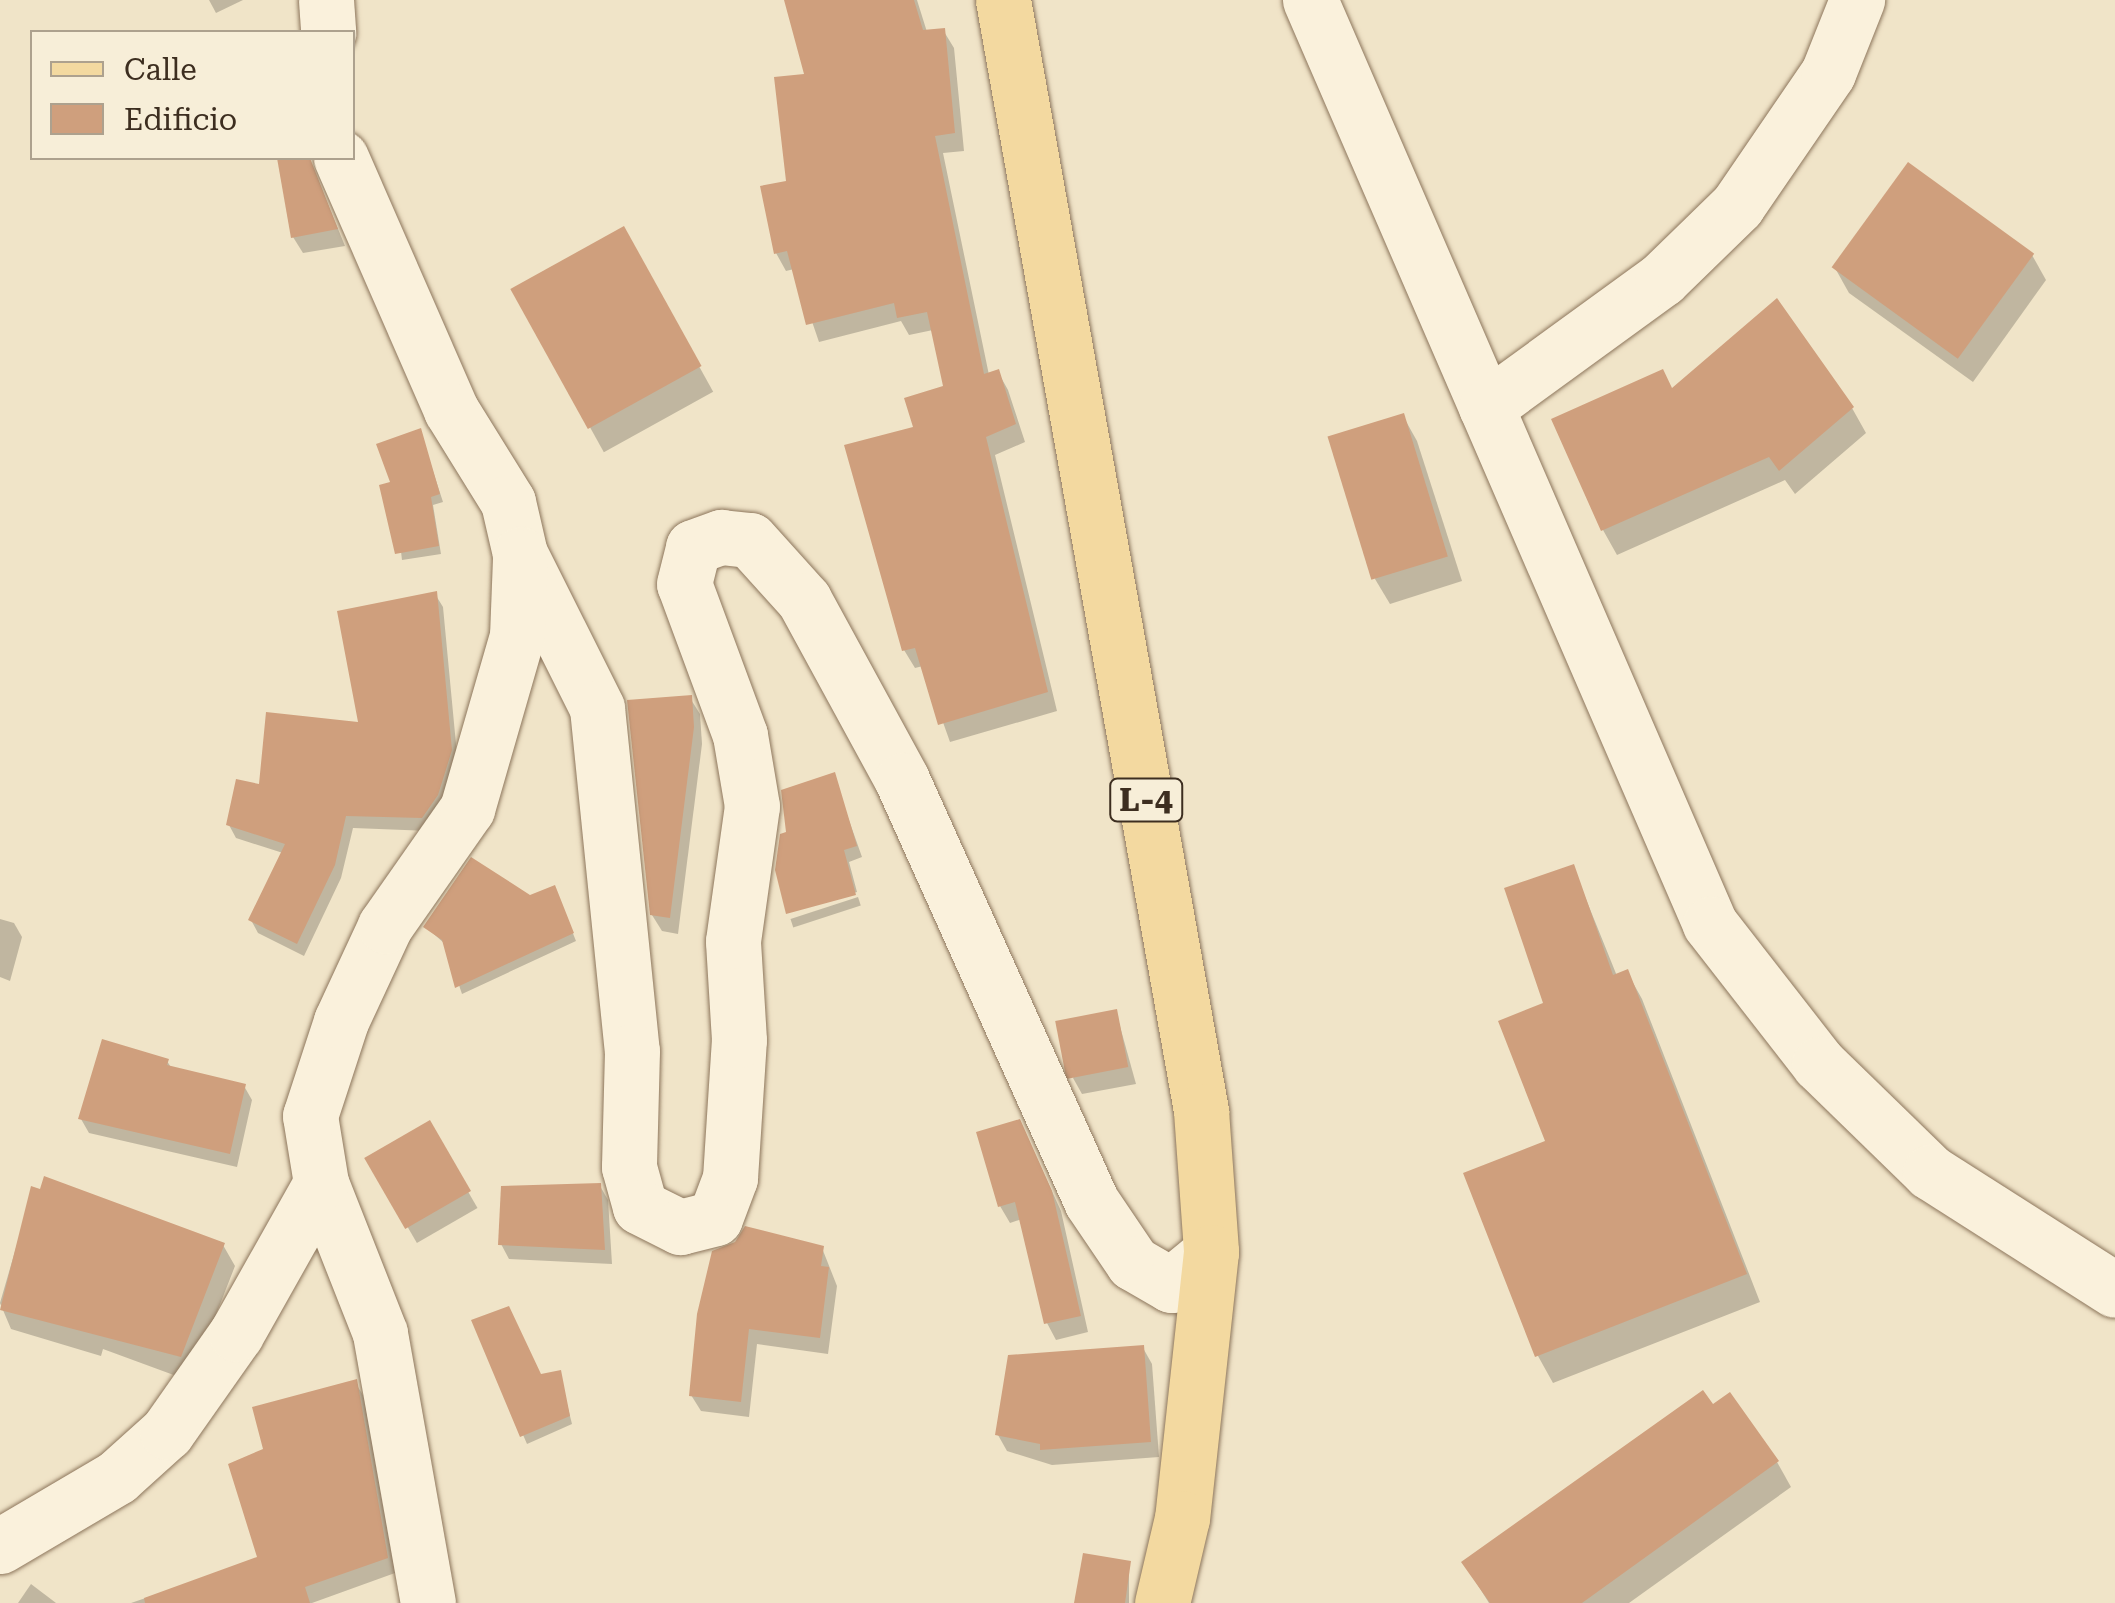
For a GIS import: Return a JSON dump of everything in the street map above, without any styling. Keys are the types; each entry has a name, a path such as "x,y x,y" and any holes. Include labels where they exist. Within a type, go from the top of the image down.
{"main road":[{"name":"L-4","path":"1002,0 1201,1111 1211,1252 1182,1518 1162,1603"}],"street":[{"path":"326,0 328,30"},
{"path":"1310,0 1710,924 1819,1064 1930,1172 2115,1290"},
{"path":"1486,407 1662,279 1737,206 1828,74 1856,0"},
{"path":"342,160 452,410 508,502 520,554 596,708 632,1051 629,1167 640,1207 680,1227 715,1218 730,1178 739,1040 733,942 752,806 740,735 684,584 693,548 736,538 750,540 804,600 902,780 1091,1201 1132,1263 1171,1285 1211,1252"},
{"path":"428,1603 380,1333 321,1183 310,1116 341,1021 386,926 467,809 516,636 520,554"},
{"path":"0,1546 117,1477 166,1432 236,1334 321,1183"}],"building":[{"path":"784,0 914,0 923,30 945,28 955,133 935,136 984,374 999,369 1016,424 986,437 1048,692 938,725 915,648 902,651 844,445 913,427 904,398 943,386 927,312 897,318 894,303 806,325 787,251 774,254 760,186 786,181 774,77 804,74"},
{"path":"277,160 311,160 338,229 291,238"},
{"path":"1908,162 2034,254 1958,359 1832,267"},
{"path":"624,226 702,366 588,429 510,289"},
{"path":"1777,298 1854,407 1779,471 1769,457 1601,531 1551,419 1663,369 1672,388"},
{"path":"1404,413 1448,556 1371,580 1327,436"},
{"path":"421,428 440,494 431,497 439,546 395,554 379,485 390,482 376,444"},
{"path":"437,591 452,750 438,795 422,818 346,816 335,865 297,944 248,920 285,844 226,825 236,779 259,784 266,712 358,722 337,611"},
{"path":"692,695 694,727 670,918 650,915 627,700"},
{"path":"835,772 857,846 844,850 856,895 786,914 775,870 780,834 786,832 781,790"},
{"path":"471,857 530,895 555,885 574,933 455,988 442,940 423,927"},
{"path":"1574,864 1613,975 1628,969 1747,1274 1535,1357 1463,1173 1545,1141 1498,1021 1543,1003 1504,888"},
{"path":"1117,1009 1128,1067 1066,1079 1055,1021"},
{"path":"102,1039 169,1059 167,1065 246,1084 230,1154 78,1119"},
{"path":"1020,1119 1052,1191 1081,1316 1044,1324 1015,1202 998,1207 976,1132"},
{"path":"430,1120 471,1191 405,1229 364,1158"},
{"path":"44,1176 225,1243 181,1357 0,1310 31,1186 40,1189"},
{"path":"601,1183 605,1250 498,1245 501,1186"},
{"path":"745,1226 824,1246 821,1266 829,1267 820,1338 749,1329 741,1402 689,1396 697,1314 712,1251 735,1242"},
{"path":"509,1306 541,1374 561,1370 570,1416 520,1437 471,1320"},
{"path":"1144,1345 1151,1442 1040,1450 1040,1444 995,1435 1008,1355"},
{"path":"357,1379 388,1558 305,1587 310,1603 145,1603 144,1598 257,1557 228,1464 263,1449 252,1407"},
{"path":"1703,1390 1713,1404 1730,1392 1779,1461 1582,1603 1490,1603 1461,1562"},
{"path":"1083,1553 1131,1561 1125,1603 1074,1603"}]}
